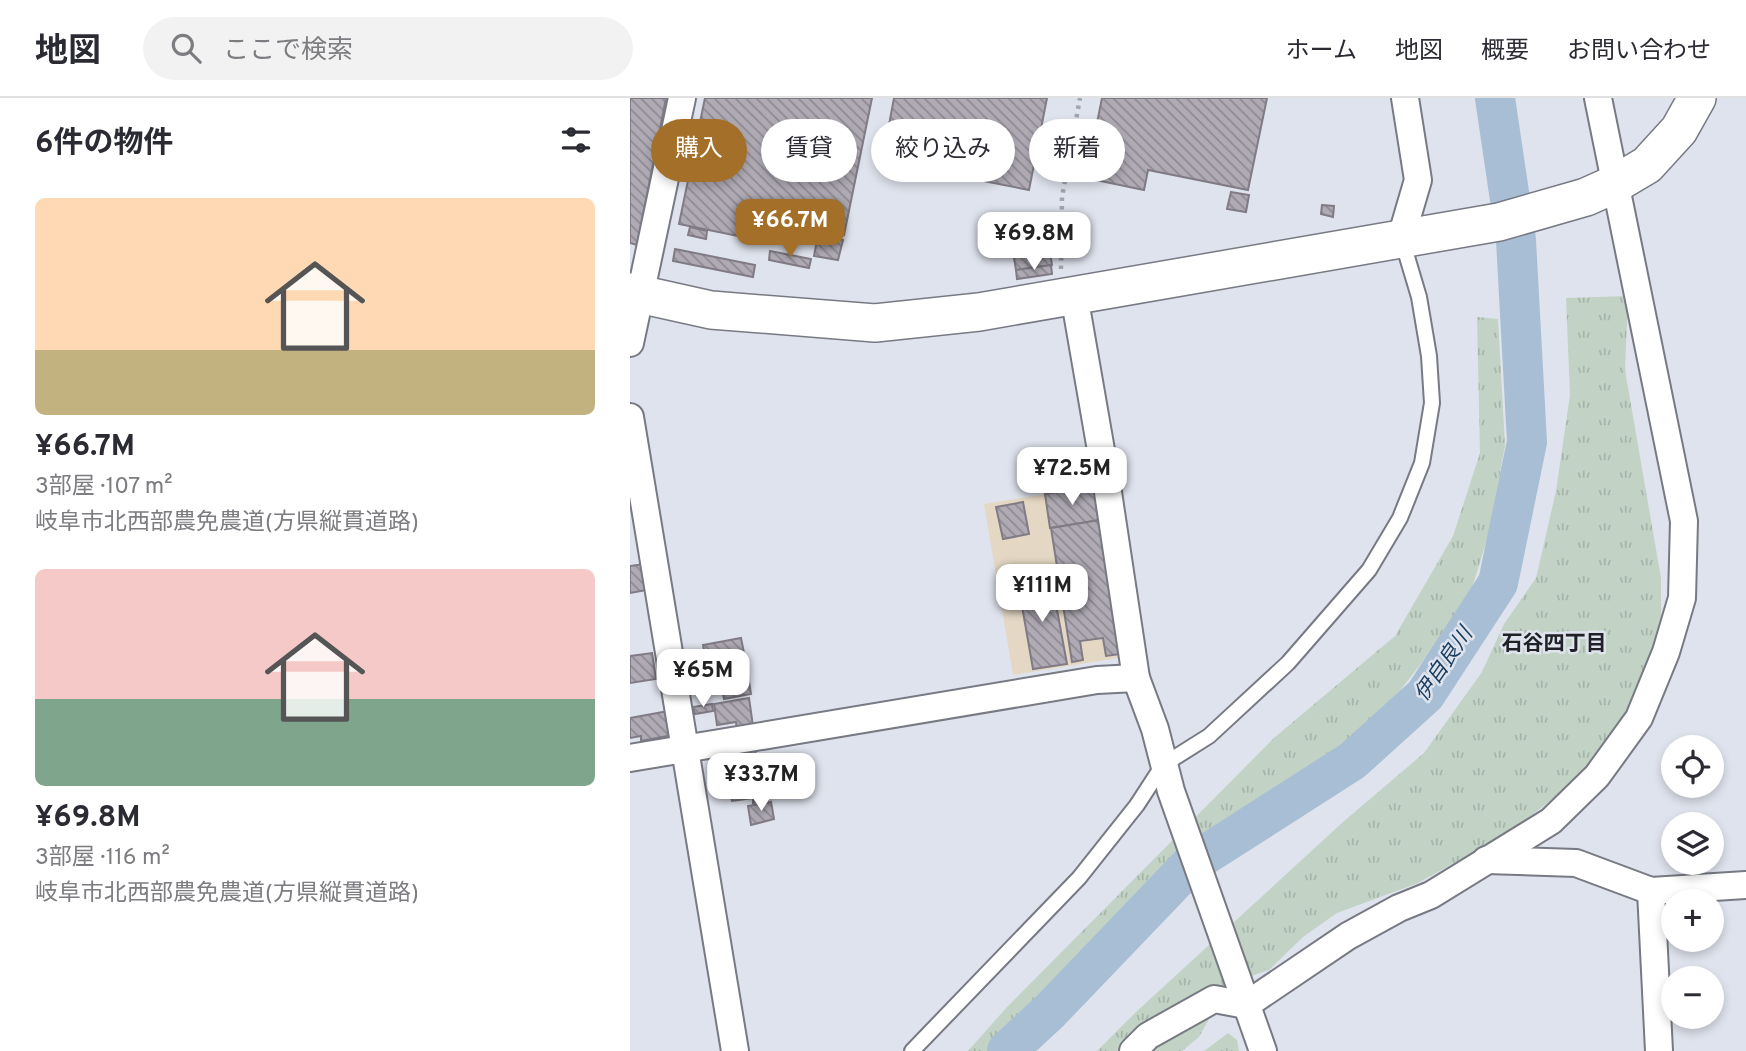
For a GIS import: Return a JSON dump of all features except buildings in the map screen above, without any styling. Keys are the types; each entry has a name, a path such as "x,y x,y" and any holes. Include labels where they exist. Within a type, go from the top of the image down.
{"street":[{"path":"630,343 636,293 682,98"},
{"path":"1405,98 1418,180 1412,237"},
{"path":"1133,1051 1148,1036 1214,999 1242,995 1399,908 1431,895 1551,821 1597,776 1639,719 1666,652 1682,597 1684,521 1598,98"},
{"path":"636,293 711,310 875,323 979,312 1499,222 1586,197 1647,165 1679,130 1697,98"},
{"path":"1068,296 1106,479 1136,678 1155,729 1171,791 1263,1051"},
{"path":"630,417 735,1051"},
{"path":"630,758 1097,680 1136,678"},
{"path":"1486,860 1576,863 1651,891 1746,886"},
{"path":"1651,891 1659,1051"}],"lane":[{"path":"912,1051 1079,878 1137,805 1163,765 1209,736 1288,663 1369,570 1400,518 1422,463 1432,403 1429,356 1412,237"}],"path":[{"path":"1068,296 1062,197 1080,98"}],"shaded area":[{"path":"1090,487 1118,658 1013,675 984,504"}],"green space":[{"path":"1628,296 1625,370 1661,578 1661,638 1638,698 1597,760 1513,830 1418,883 1337,913 1303,937 1269,970 1248,977 1215,1008 1199,1037 1182,1051 1097,1051 1343,822 1424,753 1482,672 1504,624 1536,578 1556,491 1570,395 1566,298"},
{"path":"1477,317 1498,319 1505,446 1488,536 1467,604 1368,732 1076,972 1005,1051 968,1051 1007,1007 1274,738 1395,636 1453,536 1480,453"},
{"path":"1228,1033 1237,1040 1239,1051 1204,1051"}],"waterway":[{"name":"伊自良川","path":"1007,1051 1050,1011 1191,864 1352,761 1425,695 1498,583 1527,442 1516,240 1495,98"}],"district":[{"name":"石谷四丁目","path":"1554,643"}]}
